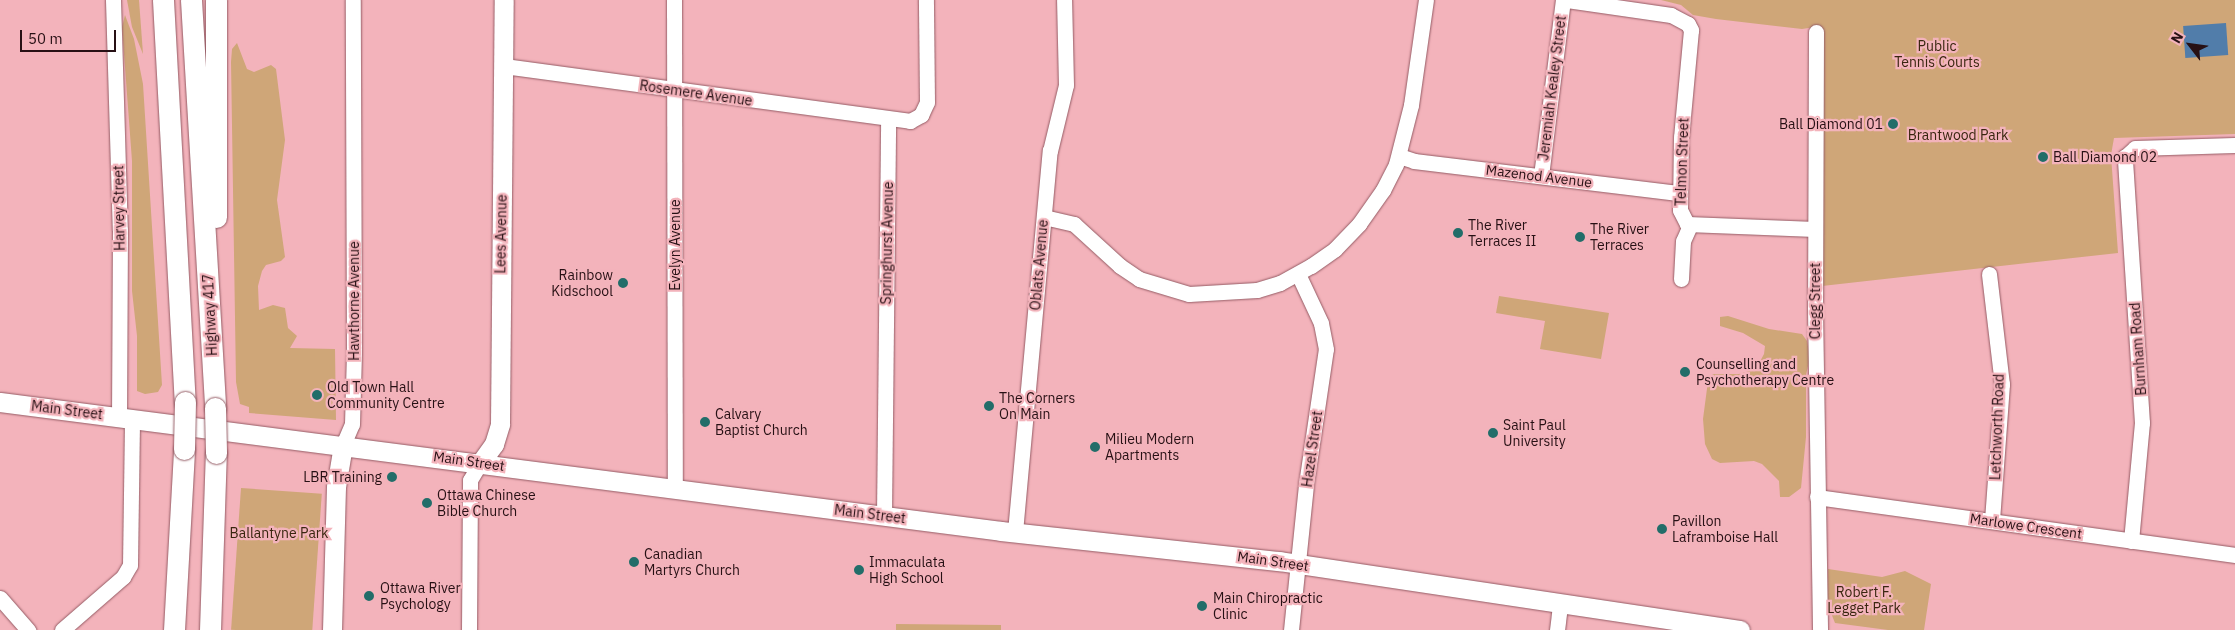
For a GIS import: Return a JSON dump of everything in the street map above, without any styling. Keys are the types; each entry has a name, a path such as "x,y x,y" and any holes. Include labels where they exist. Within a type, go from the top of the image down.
{"highway":[{"path":"163,0 185,402 174,630"},
{"name":"Highway 417","path":"191,0 215,408 216,453 210,630"},
{"path":"210,300 218,186 216,0"}],"main road":[{"name":"Lees Avenue","path":"481,462 494,444 500,424 504,0"},
{"name":"Main Street","path":"0,402 481,462 884,516 1299,564 1560,605 1740,630"},
{"name":"Hawthorne Avenue","path":"332,630 336,487 343,445"}],"street":[{"name":"Harvey Street","path":"62,630 123,577 130,565 113,0"},
{"name":"Hawthorne Avenue","path":"343,445 352,424 354,352 353,0"},
{"name":"Evelyn Avenue","path":"674,0 675,489"},
{"path":"888,120 910,121 921,114 927,102 926,0"},
{"name":"Oblats Avenue","path":"1014,532 1050,151 1066,85 1064,0"},
{"path":"1044,217 1061,219 1078,228 1120,266 1139,279 1189,294 1257,290 1298,274 1335,249 1359,224 1383,190 1399,156 1411,105 1426,0"},
{"name":"Telmon Street","path":"1565,0 1671,14 1683,19 1691,30 1680,138 1682,218 1690,225 1815,229"},
{"name":"Jeremiah Kealey Street","path":"1541,176 1565,0"},
{"name":"Clegg Street","path":"1816,32 1816,496 1820,630"},
{"name":"Rosemere Avenue","path":"504,66 888,120"},
{"name":"Springhurst Avenue","path":"884,516 888,120"},
{"name":"Burnham Road","path":"2131,541 2142,423 2126,157 2135,148 2235,146"},
{"name":"Mazenod Avenue","path":"1399,156 1414,161 1680,193"},
{"path":"1681,279 1683,241 1690,225"},
{"name":"Hazel Street","path":"1290,630 1299,564 1306,484 1326,349 1321,323 1298,274"},
{"name":"Letchworth Road","path":"1990,274 2002,384 1992,521"},
{"path":"469,630 470,480 481,462"},
{"name":"Marlowe Crescent","path":"1816,496 2235,556"},
{"path":"0,598 28,630"},
{"path":"1557,630 1560,605"}],"green space":[{"path":"127,0 139,0 143,54 132,27"},
{"name":"Brantwood Park","path":"1661,0 2235,0 2235,134 2114,138 2111,155 2118,253 1822,286 1821,26 1802,29 1716,19 1693,15 1681,5"},
{"path":"125,15 134,39 143,84 162,385 158,392 145,394 137,391 137,336 132,291 132,161 122,27"},
{"path":"237,43 247,69 254,72 271,65 276,69 285,140 277,200 285,257 281,261 266,265 262,271 258,286 259,310 273,305 285,308 288,328 297,336 290,348 335,349 336,420 249,413 249,407 240,404 236,382 231,62 232,49"},
{"path":"1499,296 1609,313 1601,359 1540,349 1545,321 1496,313"},
{"path":"1728,316 1769,329 1802,334 1807,341 1810,357 1806,375 1806,437 1801,488 1789,497 1780,497 1779,481 1762,464 1754,461 1720,463 1712,459 1705,444 1703,419 1708,381 1713,374 1739,374 1756,369 1764,354 1765,346 1743,333 1720,326 1720,317"},
{"name":"Ballantyne Park","path":"241,488 322,494 312,630 231,630"},
{"name":"Robert F. Legget Park","path":"1828,569 1882,577 1905,571 1931,584 1924,630 1888,630 1835,623 1827,603"},
{"path":"896,624 1001,625 1001,630 896,630"}],"water":[{"path":"2226,23 2228,55 2185,58 2183,26"}],"place":[{"name":"Ball Diamond 01","path":"1893,124"},
{"name":"Ball Diamond 02","path":"2043,157"},
{"name":"The River Terraces II","path":"1458,233"},
{"name":"The River Terraces","path":"1580,237"},
{"name":"Rainbow Kidschool","path":"623,283"},
{"name":"Counselling and Psychotherapy Centre","path":"1685,372"},
{"name":"Old Town Hall Community Centre","path":"317,395"},
{"name":"The Corners On Main","path":"989,406"},
{"name":"Calvary Baptist Church","path":"705,422"},
{"name":"Saint Paul University","path":"1493,433"},
{"name":"Milieu Modern Apartments","path":"1095,447"},
{"name":"LBR Training","path":"392,477"},
{"name":"Ottawa Chinese Bible Church","path":"427,503"},
{"name":"Pavillon Laframboise Hall","path":"1662,529"},
{"name":"Canadian Martyrs Church","path":"634,562"},
{"name":"Immaculata High School","path":"859,570"},
{"name":"Ottawa River Psychology","path":"369,596"},
{"name":"Main Chiropractic Clinic","path":"1202,606"}],"park label":[{"name":"Public Tennis Courts","path":"1937,54"}]}
